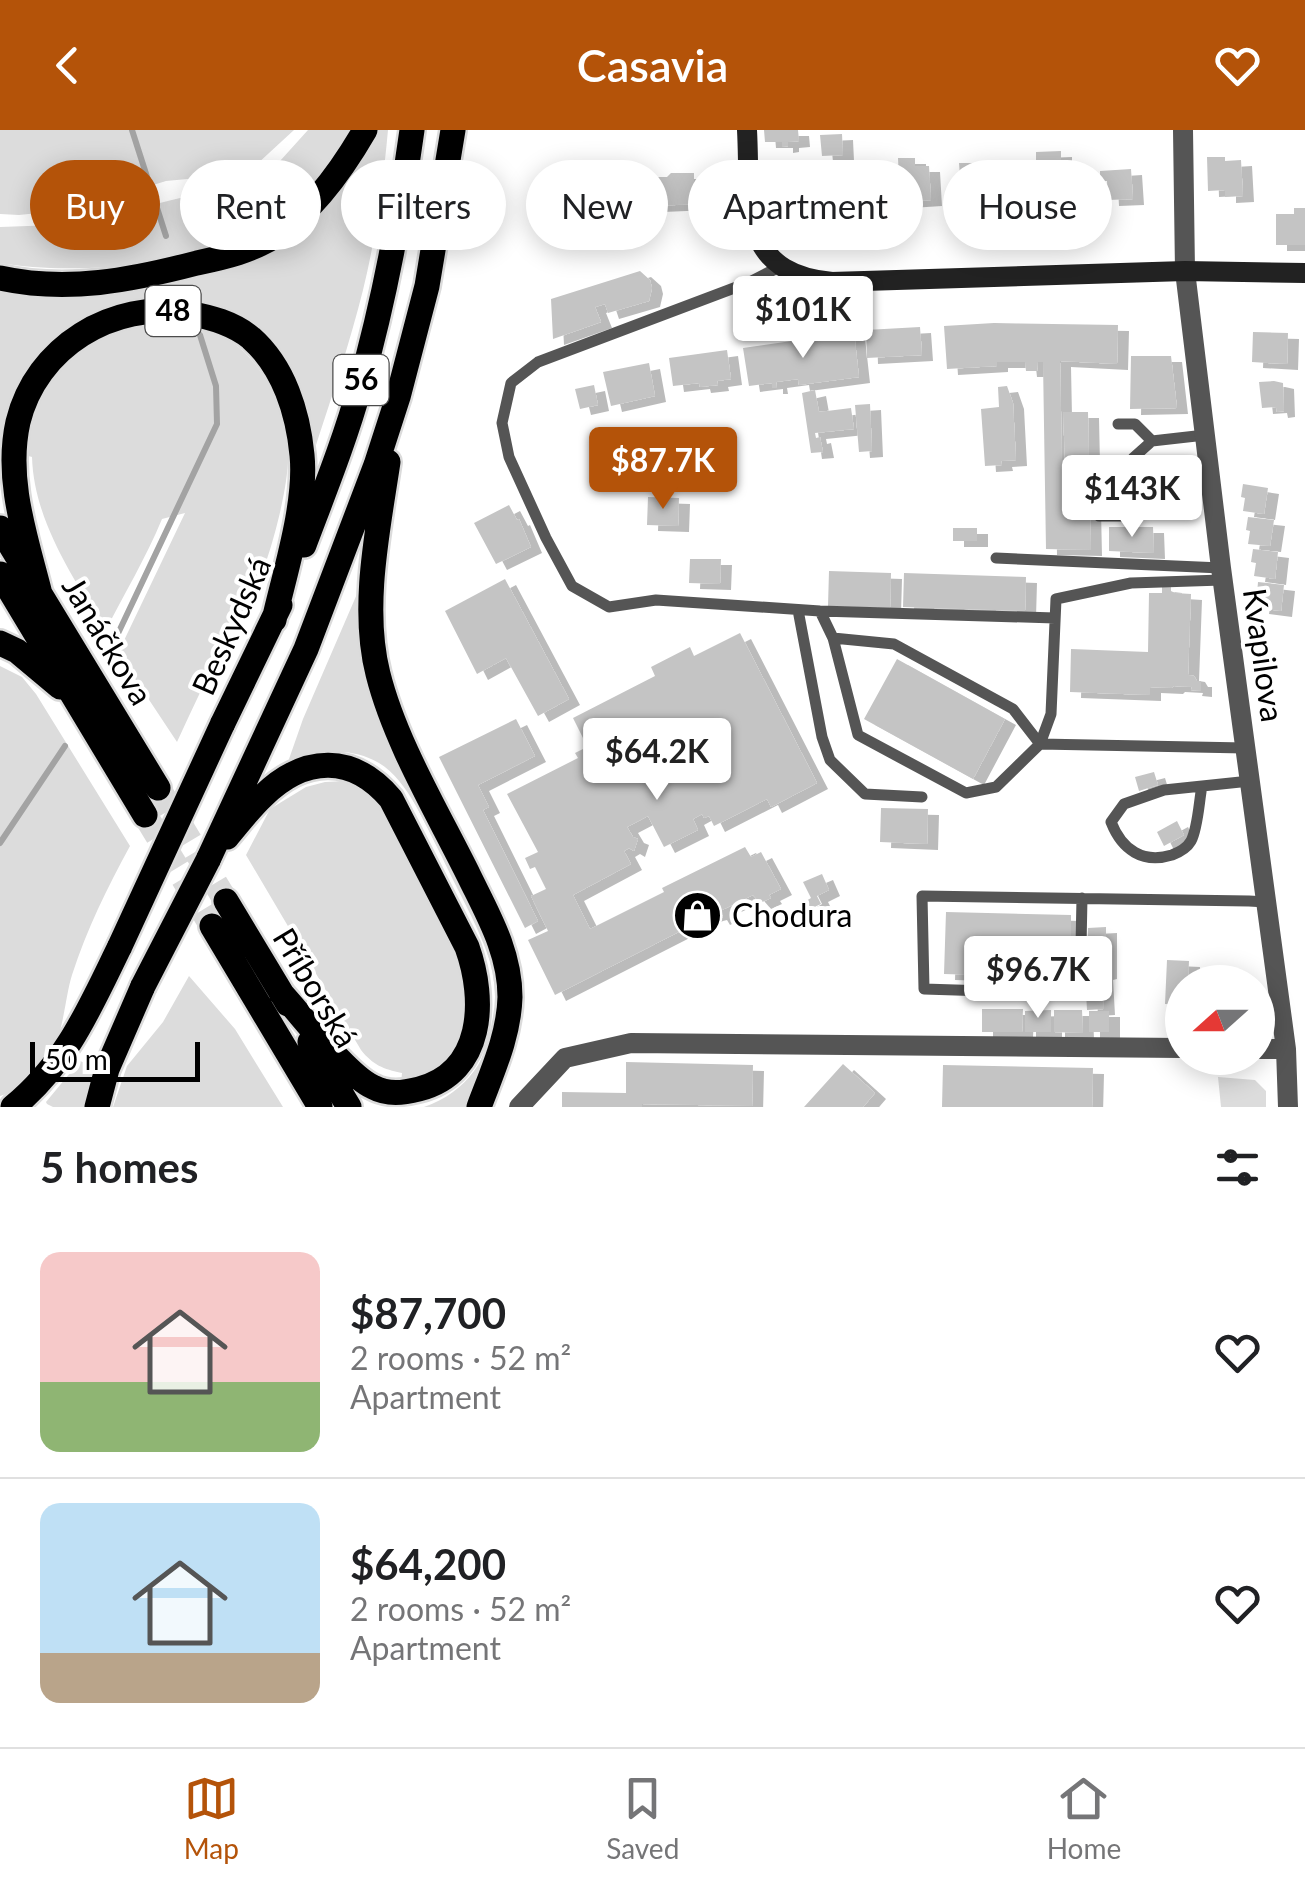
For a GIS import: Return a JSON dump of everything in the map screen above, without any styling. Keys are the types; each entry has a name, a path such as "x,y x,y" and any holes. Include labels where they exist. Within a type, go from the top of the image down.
{"main road":[{"name":"48","path":"0,278 46,285 108,282 248,250 275,236 300,216 338,172 365,130"},
{"name":"Beskydská","path":"13,1107 48,1075 68,1048 274,620 360,386 388,276 412,130"},
{"name":"56","path":"97,1107 107,1069 143,986 208,860 306,649 376,465 427,286 453,130"},
{"name":"48","path":"40,594 14,478 18,421 29,392 42,368 73,339 89,330 126,315 177,311 220,320 251,338 268,358 290,400 303,460 297,515 274,620"},
{"path":"398,398 372,594 372,644 390,711 499,936 505,956 510,997 506,1030 478,1107"},
{"name":"Janáčkova","path":"0,528 158,788"},
{"name":"Janáčkova","path":"0,574 145,815"},
{"path":"0,643 17,651 76,700"},
{"path":"208,860 263,796 284,779 324,766 355,769 378,784 391,799 467,947 477,994 475,1031 466,1056 447,1076 414,1090 382,1091 354,1074 281,993"},
{"name":"Příborská","path":"226,902 348,1107"},
{"name":"Příborská","path":"212,926 320,1107"}],"street":[{"path":"747,130 753,229 766,254 792,274 804,278 832,282 1185,271 1305,273"},
{"name":"Kvapilova","path":"1184,130 1185,271 1286,1049 1288,1107"},
{"path":"519,1107 565,1058 631,1042 1165,1048"},
{"path":"1275,1049 1286,1049"}],"lane":[{"path":"781,266 750,282 538,362 511,382 502,423 508,457 572,586 609,607 656,600 820,611 1055,618"},
{"path":"1118,424 1136,424 1152,441"},
{"path":"1099,516 1137,516 1134,458 1152,441 1205,435"},
{"path":"996,558 1222,574"},
{"path":"820,611 833,638 858,735 966,793 996,787 1040,744 1051,714 1056,600 1132,583 1222,574"},
{"path":"798,610 822,737 830,760 865,794 922,797"},
{"path":"833,638 894,644 1013,709 1040,744"},
{"path":"1040,744 1245,748"},
{"path":"1202,786 1191,840 1182,851 1160,859 1141,857 1117,837 1111,822 1124,804 1164,790 1202,786 1250,781"},
{"path":"1082,898 1080,994 924,989 922,896 1082,898 1266,902"}],"shaded area":[{"path":"0,130 294,130 261,160 180,160 180,180 160,183 160,160 30,160 30,214 0,214"},
{"path":"308,130 349,130 321,173 321,160 281,160"},
{"path":"378,130 388,130 384,160 361,160"},
{"path":"341,190 341,250 372,250 353,329 316,445 291,372 264,335 239,316 209,304 177,299 111,307 81,320 54,339 22,383 2,449 0,290 40,297 99,294 222,271 272,250 321,250 321,214"},
{"path":"180,198 180,250 202,250 116,266 35,267 0,263 0,227 30,226 30,250 160,250 160,203"},
{"path":"177,325 220,336 251,359 277,402 288,458 281,507 260,579 177,742 118,653 185,513 162,519 105,632 48,526 34,481 32,457 25,455 45,391 71,356 108,333 137,326"},
{"path":"357,594 361,597 360,641 374,695 399,760 489,947 498,977 498,1017 469,1107 424,1107 463,1084 476,1068 486,1049 495,1007 486,949 423,819 399,781 368,758 335,752 291,763 289,759"},
{"path":"0,666 22,677 36,694 130,846 84,941 52,1050 29,1078 0,1096"},
{"path":"345,781 374,797 461,964 467,1005 460,1042 435,1075 401,1083 402,1073 379,1066 361,1050 246,855 270,809 306,787"},
{"path":"189,976 235,1029 283,1107 113,1107 127,1066 163,1022"},
{"path":"80,1061 93,1066 84,1107 47,1104 46,1102"},
{"path":"1218,1077 1255,1080 1266,1091 1266,1107 1221,1107"}],"building":[{"path":"764,130 798,130 799,141 782,147 782,142 765,142"},
{"path":"842,134 843,155 822,156 820,135"},
{"path":"1061,151 1061,160 1036,160 1036,152"},
{"path":"1207,157 1241,160 1243,196 1225,197 1225,190 1208,191"},
{"path":"923,166 929,166 931,200 923,201"},
{"path":"1131,169 1133,199 1112,200 1112,170"},
{"path":"688,173 688,204 668,205 668,176"},
{"path":"1294,208 1305,208 1305,245 1276,245 1276,214 1294,214"},
{"path":"640,271 650,280 649,301 608,313 605,304 595,307 601,322 553,339 551,299"},
{"path":"1118,325 1117,364 1060,361 1062,460 1063,412 1088,412 1091,550 1046,549 1043,362 1038,362 1037,371 1026,371 1025,362 947,369 944,326"},
{"path":"920,327 922,355 867,358 866,330"},
{"path":"854,332 859,377 799,385 798,379 776,382 777,388 772,388 772,383 749,386 743,348"},
{"path":"1253,332 1288,333 1287,364 1252,362"},
{"path":"727,350 731,379 717,381 718,385 673,386 669,358"},
{"path":"1131,356 1171,356 1177,408 1130,409"},
{"path":"649,363 655,396 611,406 603,372"},
{"path":"1259,382 1283,383 1284,411 1262,408"},
{"path":"594,385 598,405 580,409 575,389"},
{"path":"1007,386 1013,403 1016,460 985,466 981,409 999,407 998,387"},
{"path":"815,390 819,412 851,408 854,429 815,433 816,438 820,437 823,452 811,453 802,393"},
{"path":"870,404 872,451 859,452 855,405"},
{"path":"1243,484 1268,488 1264,514 1243,511"},
{"path":"648,497 679,498 678,526 647,525"},
{"path":"509,505 531,547 496,564 474,523"},
{"path":"1248,517 1274,520 1270,546 1248,544"},
{"path":"1109,527 1153,527 1154,553 1109,551"},
{"path":"953,528 977,528 977,541 953,541"},
{"path":"1253,549 1278,552 1275,579 1254,576"},
{"path":"690,559 721,559 720,584 689,583"},
{"path":"829,571 891,573 890,608 828,606"},
{"path":"904,573 1026,577 1025,611 903,607"},
{"path":"505,579 569,699 538,716 506,658 477,674 445,611"},
{"path":"1258,582 1284,585 1281,611 1258,608"},
{"path":"1162,586 1171,587 1175,593 1191,594 1188,675 1201,681 1201,691 1174,686 1150,687 1150,695 1070,692 1071,649 1148,652 1149,593 1162,593"},
{"path":"740,633 817,783 771,807 767,799 714,826 709,816 704,818 702,814 693,819 698,830 664,847 648,816 627,827 638,839 634,851 624,851 631,864 573,895 590,929 745,847 751,857 761,852 781,889 760,903 753,895 720,911 723,917 712,915 555,995 528,940 548,931 531,896 546,889 535,867 530,869 525,858 538,852 507,794 578,758 575,753 583,749 586,754 590,752 573,718 655,676 651,667 690,647 694,656"},
{"path":"897,659 1005,719 973,779 864,719"},
{"path":"516,719 535,756 478,785 489,807 483,810 538,921 525,928 439,757"},
{"path":"1154,772 1158,785 1139,791 1135,777"},
{"path":"881,808 928,809 927,844 880,842"},
{"path":"1177,821 1184,835 1164,846 1157,832"},
{"path":"822,874 829,890 817,896 821,904 810,909 806,901 811,898 803,882"},
{"path":"946,912 1071,915 1071,942 1010,941 1009,976 944,974"},
{"path":"1106,927 1104,1009 1087,1010 1088,928"},
{"path":"1167,960 1189,961 1189,965 1167,965"},
{"path":"982,1009 1023,1009 1022,1032 982,1032"},
{"path":"1051,1010 1051,1032 1025,1032 1025,1011"},
{"path":"1054,1010 1082,1010 1083,1033 1054,1032"},
{"path":"1089,1011 1109,1011 1109,1032 1089,1032"},
{"path":"626,1062 753,1065 752,1106 562,1107 562,1092 626,1093"},
{"path":"843,1064 875,1093 863,1107 804,1107"},
{"path":"943,1065 1093,1068 1092,1107 942,1107"}],"waterway":[{"path":"132,130 166,236"},
{"path":"113,644 217,424 216,386 200,335"},
{"path":"0,843 65,746"}],"tunnel":[{"path":"158,788 226,901"},
{"path":"145,815 212,926"}],"place":[{"name":"Chodura","path":"697,916"}]}
